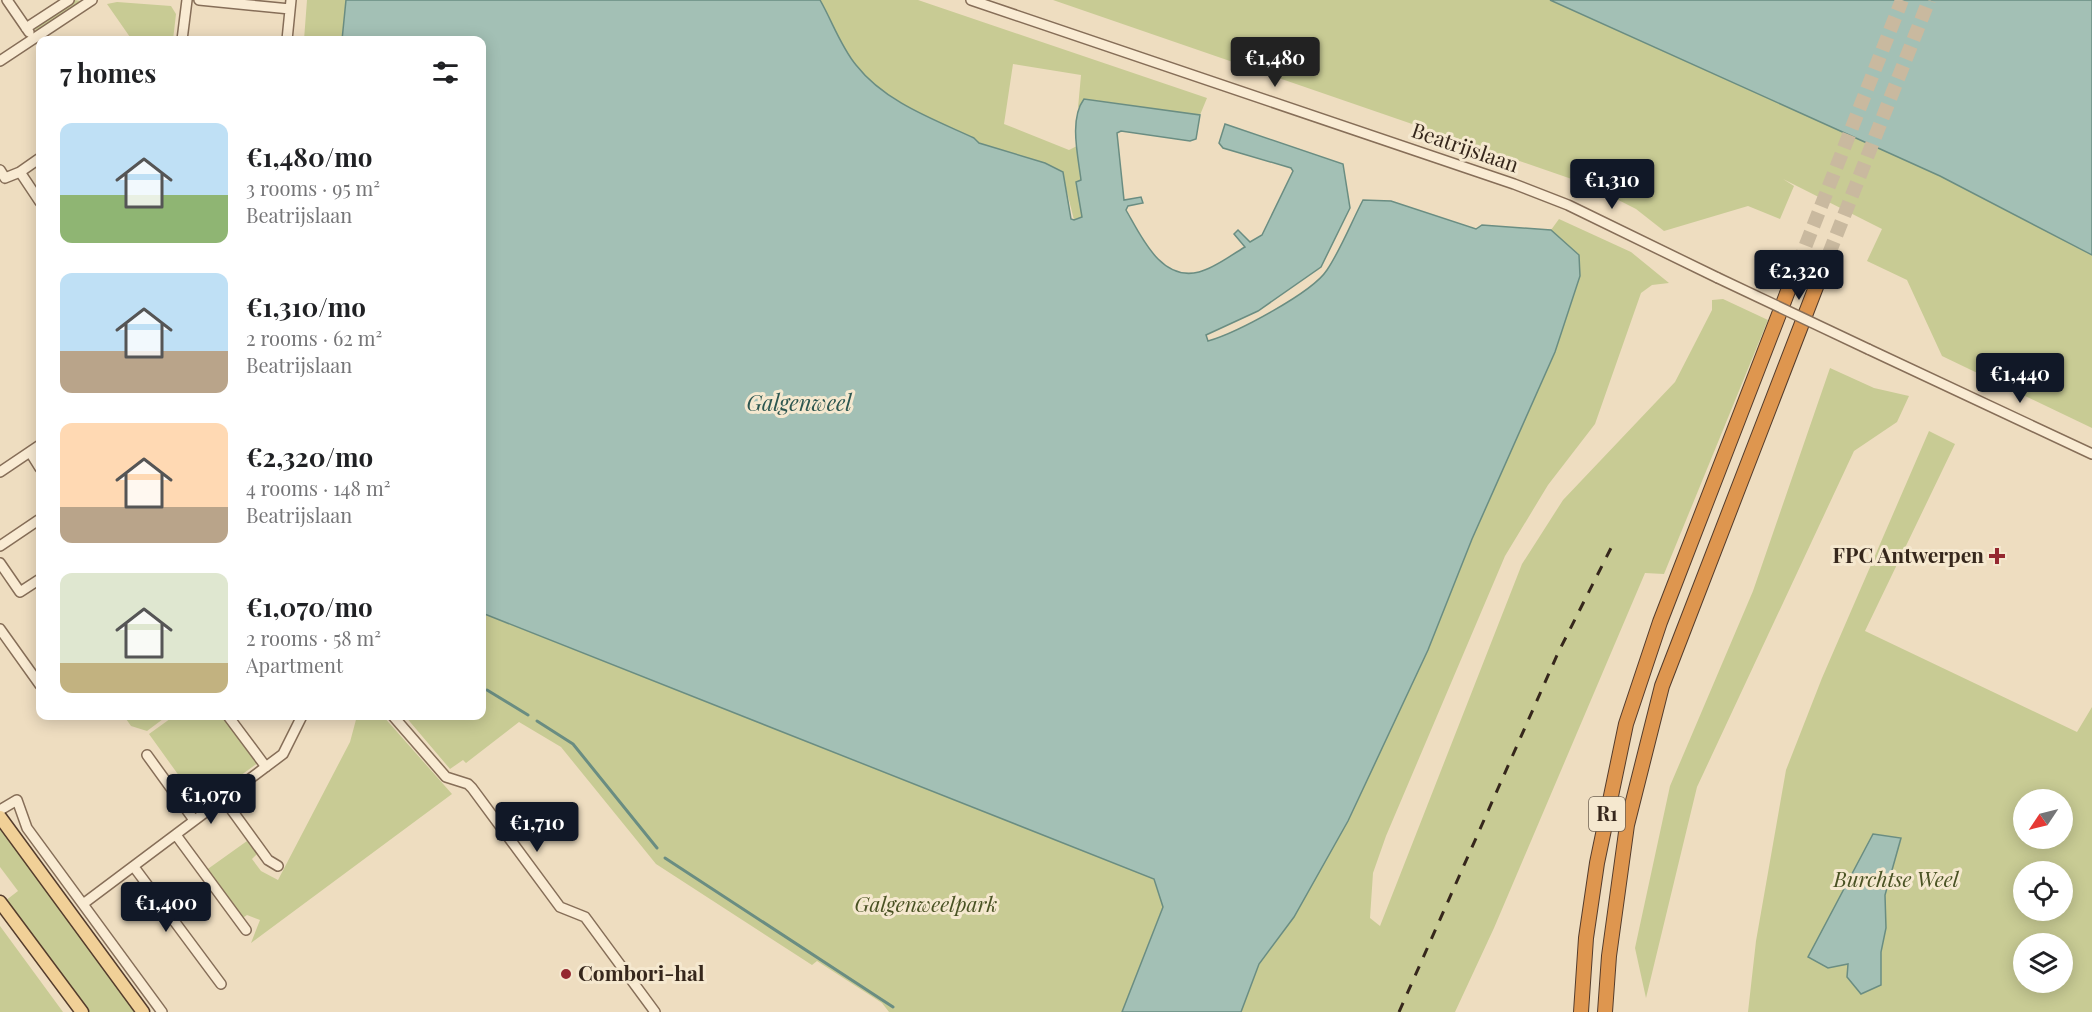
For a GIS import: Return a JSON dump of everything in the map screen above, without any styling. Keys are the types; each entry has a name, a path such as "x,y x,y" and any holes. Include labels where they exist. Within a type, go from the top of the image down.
{"highway":[{"name":"R1","path":"1581,1012 1586,938 1597,863 1626,724 1660,622 1798,265"},
{"name":"R1","path":"1605,1012 1609,956 1627,825 1662,686 1821,274"}],"main road":[{"path":"0,817 143,1012"},
{"path":"0,902 82,1012"}],"street":[{"path":"8,0 33,39"},
{"path":"26,28 69,0"},
{"path":"38,36 92,0"},
{"path":"182,36 187,0"},
{"path":"199,0 290,5 287,36"},
{"name":"Beatrijslaan","path":"971,0 1514,184 1579,210 1718,278 2092,453"},
{"path":"0,61 36,37"},
{"path":"2,176 20,172 36,161"},
{"path":"20,172 36,196"},
{"path":"0,472 36,448"},
{"path":"30,452 36,462"},
{"path":"0,546 36,522"},
{"path":"0,563 20,592 36,582"},
{"path":"0,628 36,679"},
{"path":"231,720 266,767"},
{"path":"83,904 283,754 298,720"},
{"path":"396,720 446,777 468,784 472,788 560,907 585,917 655,1012"},
{"path":"147,755 194,820"},
{"path":"223,798 268,860 278,866"},
{"path":"0,810 17,800 27,828 162,1012"},
{"path":"176,835 246,930"},
{"path":"134,867 221,984"}],"green space":[{"path":"75,0 81,1 39,31 35,30 36,26"},
{"path":"307,0 346,0 342,36 304,36"},
{"path":"820,0 918,0 1207,98 1200,115 1085,99 1078,108 1081,75 1013,64 1004,124 1069,150 1077,146 1081,181 1076,182 1082,217 1074,220 1062,172 979,143 974,138 895,99 868,78 856,65 841,42"},
{"path":"1053,0 1550,0 1940,176 2092,255 2092,428 1942,356 1907,280 1867,261 1882,229 1783,179 1794,186 1780,219 1748,206 1664,231 1636,209 1589,185"},
{"path":"117,2 171,6 176,14 173,36 129,36 107,4"},
{"path":"1559,219 1631,252 1669,283 1652,285 1641,293 1595,424 1548,485 1505,556 1386,836 1373,873 1370,918 1380,926 1522,564 1563,500 1675,382 1712,310 1712,300 1723,299 1768,320 1664,574 1645,573 1494,928 1455,1012 1241,1012 1259,964 1294,917 1348,821 1428,650 1472,539 1555,352 1579,255 1551,230"},
{"path":"1830,368 1874,388 1909,396 1897,422 1854,451 1697,787 1646,998 1635,948 1670,786 1753,591"},
{"name":"Burchtse Weel","path":"1929,431 1955,444 1865,631 2077,732 2092,707 2092,1012 1748,1012 1756,941 1786,770 1822,678"},
{"name":"Galgenweelpark","path":"486,615 1154,879 1163,906 1122,1012 889,1012 882,1003 817,961 812,965 656,864 561,747 519,722 466,763 463,760 450,769 408,720 486,720"},
{"path":"127,720 162,720 147,731 131,726"},
{"path":"168,720 228,720 259,762 200,805 149,734"},
{"path":"356,720 387,720 452,794 251,943 260,920 247,915 241,919 205,871 247,841 257,854 252,859 261,871 278,880 350,742"},
{"path":"0,828 137,1012 87,1012 5,901 18,891 0,867"},
{"path":"0,926 63,1012 0,1012"}],"water":[{"name":"Galgenweel","path":"346,0 820,0 841,42 856,65 868,78 895,99 974,138 979,143 1045,163 1063,172 1071,219 1074,220 1082,217 1076,182 1081,180 1076,127 1079,107 1084,99 1200,115 1196,139 1190,141 1121,131 1117,133 1124,200 1141,197 1143,203 1128,206 1126,210 1146,244 1163,264 1186,273 1211,268 1245,247 1234,234 1238,230 1250,242 1262,235 1293,171 1291,168 1223,148 1219,143 1225,124 1343,164 1350,208 1321,267 1258,311 1206,335 1208,341 1236,330 1272,311 1319,279 1337,253 1363,200 1391,201 1476,229 1482,225 1551,230 1579,255 1580,276 1555,352 1472,539 1428,650 1348,821 1294,917 1259,964 1241,1012 1122,1012 1163,907 1154,879 486,615 486,36 342,36"},
{"path":"1550,0 2092,0 2092,255 1940,176"},
{"path":"1873,834 1901,838 1885,895 1886,928 1881,952 1881,985 1861,994 1847,977 1848,964 1828,968 1808,957"}],"waterway":[{"path":"487,690 528,715"},
{"path":"537,721 573,744 657,848"},
{"path":"665,858 893,1007"}],"tunnel":[{"path":"1798,265 1902,0"},
{"path":"1821,274 1929,0"}],"railway":[{"path":"1399,1012 1558,653 1613,544"}],"place":[{"name":"FPC Antwerpen","path":"1997,556"},
{"name":"Combori-hal","path":"566,974"}]}
